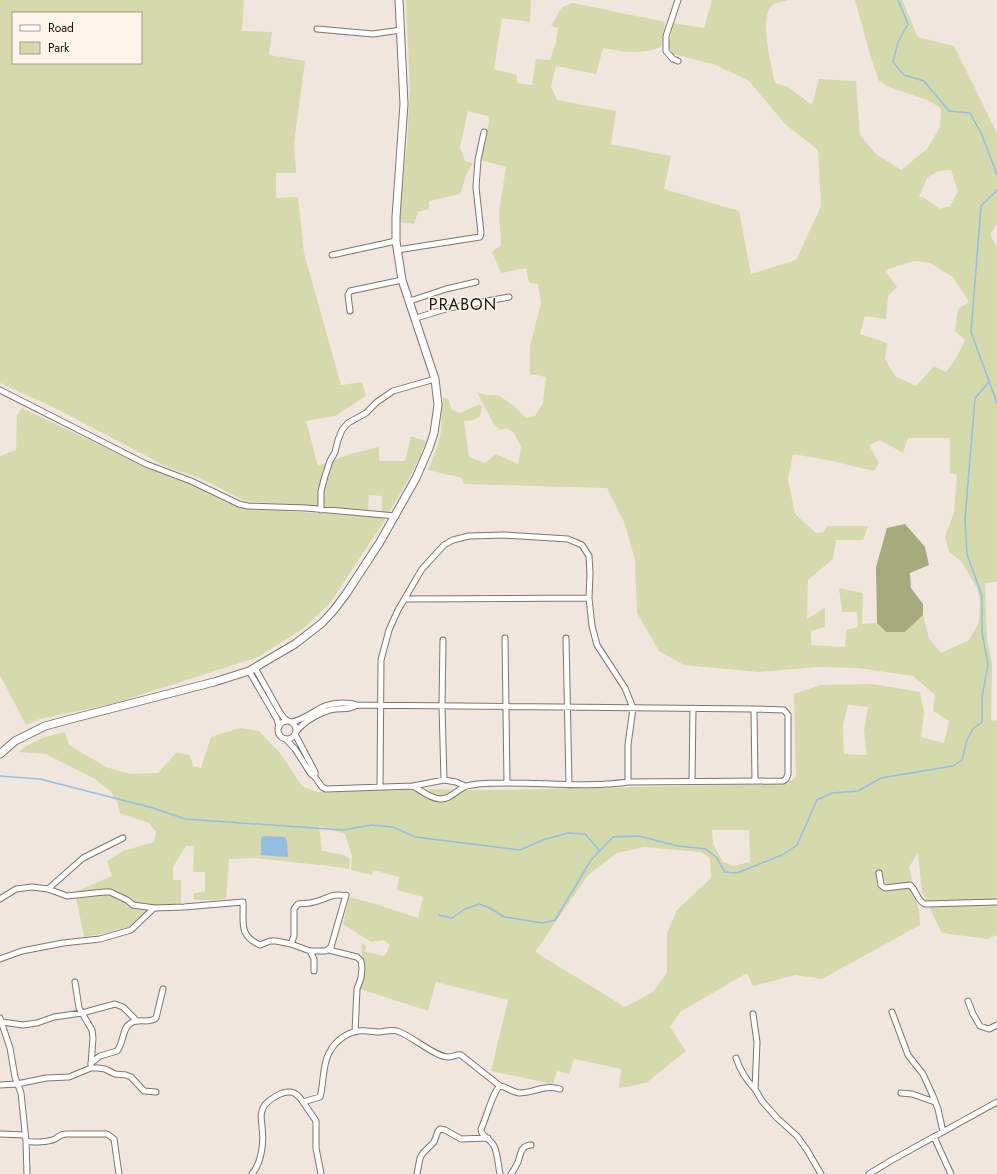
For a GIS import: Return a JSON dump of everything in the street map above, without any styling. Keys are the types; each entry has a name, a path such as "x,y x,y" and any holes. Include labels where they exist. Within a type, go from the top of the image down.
{"street":[{"path":"0,754 15,741 45,726 214,682 252,670 308,635 334,610 360,575 396,516 416,478 429,448 434,433 438,405 435,379 416,318 402,280 396,241 396,217 404,104 401,30 398,0"},
{"path":"678,0 666,36 666,51 673,59 678,61"},
{"path":"317,29 373,34 401,30"},
{"path":"397,250 480,237 477,174 484,132"},
{"path":"332,255 396,241"},
{"path":"350,311 348,295 350,291 402,280"},
{"path":"410,301 446,289 476,282"},
{"path":"416,318 449,308 509,297"},
{"path":"321,510 321,491 325,476 342,430 348,423 366,413 377,402 393,391 435,379"},
{"path":"0,390 146,464 191,481 239,504 248,506 396,516"},
{"path":"380,787 381,660 389,630 398,610 422,569 444,545 453,540 469,536 568,539 582,545 589,556 589,598 592,626 597,645 625,688 632,708 628,745 628,782"},
{"path":"405,599 589,598"},
{"path":"505,638 507,784"},
{"path":"566,638 566,707 569,785"},
{"path":"443,640 442,706 444,780"},
{"path":"252,670 279,711 295,726 296,733 315,772 315,777"},
{"path":"252,670 276,719 279,727 279,735 286,739 295,749 322,788 326,790 413,786 444,780 456,782 465,786"},
{"path":"279,727 282,722 298,720 316,709 332,703 352,703 356,705 381,706 754,709 784,710 788,717 788,774 786,779 783,780 692,780 569,785 483,784 465,786 450,797 442,800 429,796 413,786"},
{"path":"286,739 292,738 302,725 319,715 333,710 352,708 356,705"},
{"path":"316,709 319,715"},
{"path":"692,780 693,709"},
{"path":"754,709 755,781"},
{"path":"48,889 83,858 123,838"},
{"path":"879,872 880,885 885,888 910,885 915,889 919,900 925,904 997,902"},
{"path":"0,899 16,889 32,887 48,889 67,896 110,892 127,900 133,905 154,908 178,908 243,902 244,932 246,937 252,942 260,945 270,941 276,941 291,944 310,951 329,950 357,957 361,961 361,978 357,989 355,1032"},
{"path":"291,944 294,936 294,909 298,904 316,902 339,894 345,896 329,950"},
{"path":"0,959 22,951 63,943 100,939 131,930 154,908"},
{"path":"310,951 314,959 314,971"},
{"path":"75,982 77,1000 82,1013 92,1030 93,1038 91,1066"},
{"path":"0,1085 17,1084 46,1078 69,1077 91,1066 100,1056 117,1051 123,1041 126,1027 130,1023 136,1021 150,1021 156,1018 164,989"},
{"path":"968,1001 980,1026 989,1029 997,1026"},
{"path":"1,1020 23,1025 37,1023 54,1017 82,1013 115,1004 123,1007 136,1021"},
{"path":"892,1012 908,1055 923,1074 935,1102 943,1132"},
{"path":"753,1014 758,1042 755,1089"},
{"path":"1,1020 10,1048 17,1084 21,1093 27,1174"},
{"path":"304,1102 320,1097 326,1061 332,1047 345,1035 366,1031 398,1031 438,1054 448,1057 457,1054 460,1055 500,1086 515,1092 521,1093 547,1087 560,1089"},
{"path":"736,1058 740,1069 762,1101 800,1141 822,1174"},
{"path":"91,1066 105,1069 115,1074 126,1075 131,1077 144,1092 156,1092"},
{"path":"500,1086 494,1095 481,1129 482,1134 488,1138 495,1147 500,1174"},
{"path":"252,1174 259,1161 262,1151 262,1110 266,1103 277,1096 291,1092 304,1102 316,1121 316,1148 321,1174"},
{"path":"901,1093 912,1094 935,1102"},
{"path":"869,1174 997,1102"},
{"path":"417,1174 420,1158 434,1142 440,1129 445,1130 461,1139 488,1138"},
{"path":"0,1134 25,1138 32,1142 51,1140 62,1134 107,1134 114,1139 119,1174"},
{"path":"934,1137 951,1174"},
{"path":"511,1174 518,1162 522,1150 524,1147 530,1145"}],"green space":[{"path":"0,0 244,0 242,31 272,32 269,55 305,61 294,143 296,173 276,173 276,198 298,197 304,253 341,385 362,382 366,396 335,416 306,421 318,466 350,454 379,447 379,461 405,461 411,436 426,441 414,469 388,513 382,512 382,496 369,495 368,510 245,501 200,478 167,467 57,409 0,383"},
{"path":"406,0 531,0 530,22 502,18 494,69 517,75 517,83 532,85 536,59 550,60 556,42 558,28 551,26 562,7 573,3 665,22 661,47 654,50 639,52 625,52 603,48 596,74 556,66 551,86 557,100 616,111 611,144 671,156 664,189 739,211 751,274 796,260 821,206 818,150 785,124 749,81 716,65 673,54 669,46 673,23 704,28 712,0 788,0 774,4 769,10 767,19 767,41 775,83 788,87 812,105 819,79 856,81 860,135 876,154 901,170 927,149 940,127 941,108 927,100 889,87 879,81 855,0 902,0 918,37 954,46 997,133 997,224 990,234 997,248 997,582 985,583 987,638 992,663 991,720 997,721 997,935 988,939 942,933 922,892 918,853 909,867 919,911 920,925 822,979 795,975 753,986 747,973 680,1012 670,1027 686,1051 646,1083 619,1088 621,1069 574,1059 569,1074 557,1071 553,1084 491,1071 508,1000 436,982 428,1011 360,989 364,972 361,950 362,943 366,946 365,952 385,956 390,945 384,940 371,942 343,924 349,897 418,918 423,897 397,890 399,877 373,870 372,875 351,870 352,856 345,834 319,826 322,851 344,855 350,859 349,869 254,858 229,859 226,899 194,900 194,893 205,892 205,872 193,872 194,846 186,846 173,867 173,880 181,880 181,904 156,906 149,909 141,919 128,927 84,937 75,892 112,876 107,861 123,851 154,842 156,832 149,823 120,813 118,804 112,793 95,779 46,754 18,752 30,744 51,735 65,732 69,745 106,767 130,774 158,773 176,753 190,755 193,766 201,768 211,737 240,728 259,731 280,753 302,786 317,792 396,789 493,790 786,784 796,777 794,694 820,685 873,684 920,692 924,713 921,737 944,743 949,721 933,711 935,695 913,676 858,668 818,667 759,672 684,665 659,651 637,613 635,560 625,524 607,488 464,484 462,478 428,470 437,448 441,431 443,397 448,399 452,410 460,413 480,404 482,408 480,416 474,420 464,421 469,457 485,463 496,454 518,464 521,447 514,433 506,428 500,430 493,423 477,392 487,395 498,395 513,405 526,418 535,416 543,403 546,377 530,374 530,346 541,303 538,284 529,283 526,268 501,273 492,252 501,245 499,212 506,167 480,160 490,117 468,111 460,147 465,161 473,163 467,173 460,194 429,201 429,209 418,212 414,224 400,222 410,90","holes":["951,170 958,191 950,206 940,209 923,197 919,197 927,178 938,171","914,261 930,263 953,277 969,302 958,309 955,331 965,340 957,357 946,372 934,366 916,386 895,376 885,359 887,343 860,334 865,316 886,319 888,296 897,287 885,270","908,438 950,438 950,473 957,475 954,513 945,536 949,552 961,561 977,588 980,603 979,622 969,640 941,653 929,638 923,615 905,632 886,632 877,623 862,624 863,593 839,588 842,612 857,612 858,627 846,630 845,647 811,645 811,631 825,627 825,608 807,619 808,580 833,559 836,540 863,540 868,526 827,526 824,532 816,533 795,514 788,479 793,454 874,471 879,463 869,445 880,440 903,453","848,705 868,707 864,730 867,755 844,754 843,724","712,830 749,830 750,862 734,866 723,862 713,844","644,847 701,852 710,858 711,878 677,910 667,933 667,973 653,992 625,1007 535,952 588,875 617,853"]},
{"path":"22,408 135,462 197,487 225,502 250,509 381,517 385,520 330,603 304,628 258,657 115,703 40,719 26,725 0,675 0,456 16,450 17,415"},
{"path":"905,524 925,547 929,565 910,573 911,588 923,604 923,615 905,632 886,632 877,623 876,567 887,528"}],"water":[{"path":"264,836 285,837 287,841 288,857 261,855 261,838"}],"waterway":[{"path":"898,0 908,24 898,42 893,62 904,75 924,81 949,111 970,113 982,135 997,175"},
{"path":"997,190 981,206 971,332 997,403"},
{"path":"439,915 452,918 465,909 479,904 490,908 504,917 543,923 555,920 591,860 613,837 639,836 678,846 706,849 716,857 725,872 737,873 782,855 797,845 817,800 832,793 858,791 881,778 953,766 962,760 967,740 973,729 982,722 982,697 988,665 982,632 982,596 967,554 965,519 975,398 990,381"},
{"path":"0,776 40,779 153,808 185,819 343,830 371,825 393,827 415,837 520,850 543,840 568,833 585,834 600,851"}],"district":[{"name":"PRABON","path":"463,304"}]}
